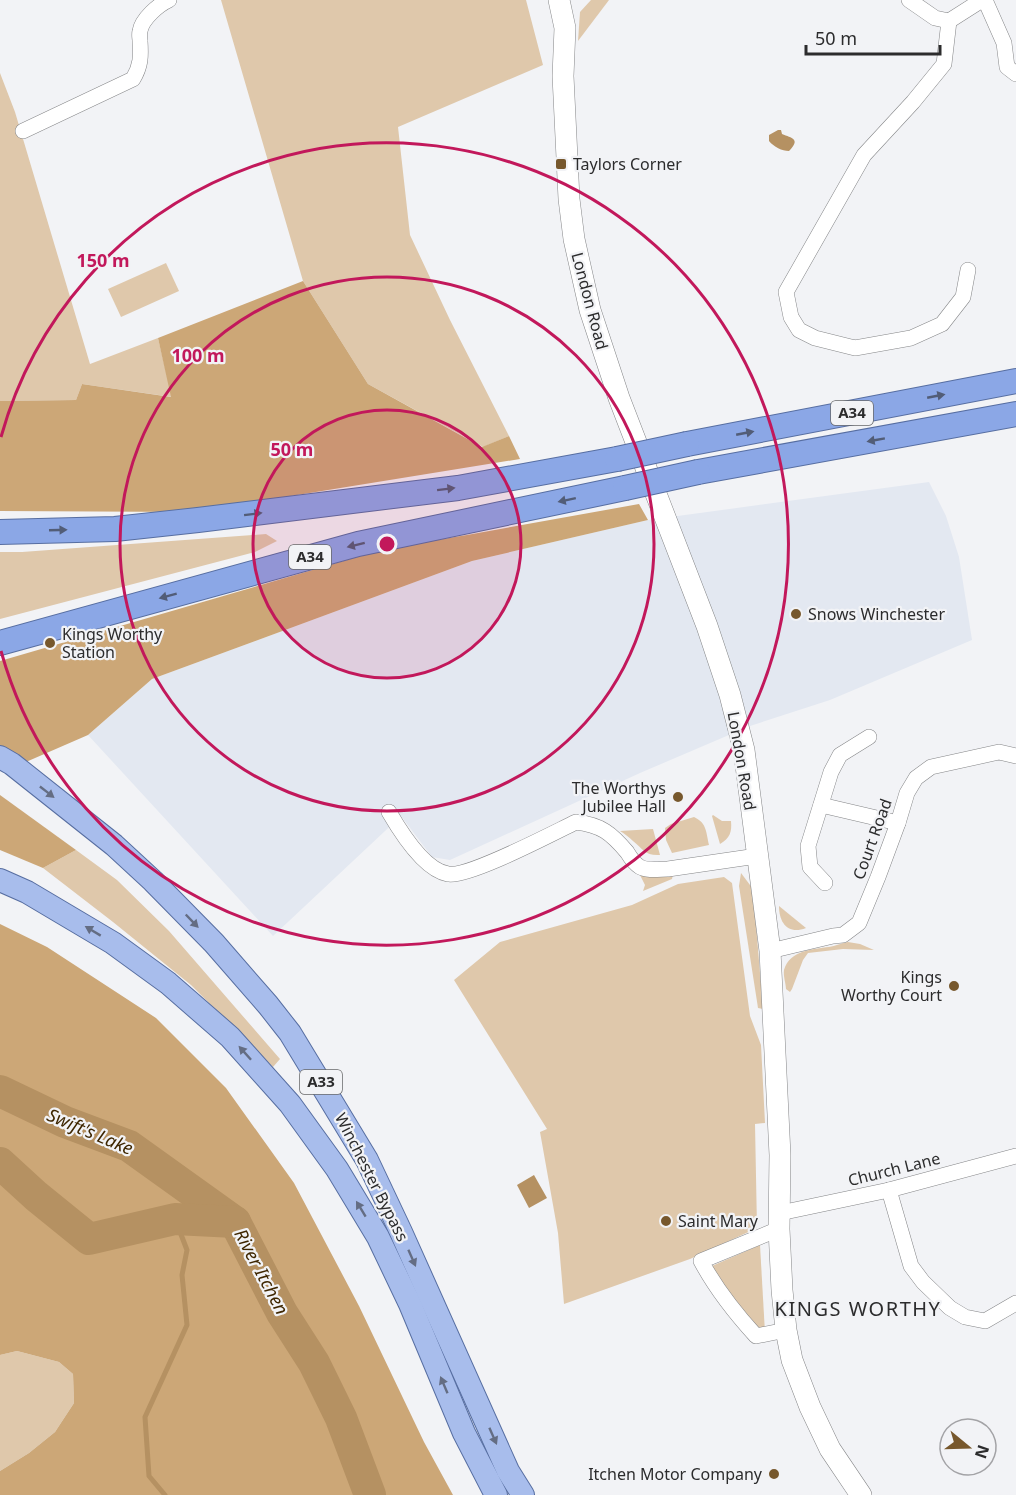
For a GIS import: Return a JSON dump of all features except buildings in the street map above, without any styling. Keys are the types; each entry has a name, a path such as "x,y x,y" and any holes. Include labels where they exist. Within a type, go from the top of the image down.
{"highway":[{"name":"A34","path":"0,532 115,529 458,488 1016,381"},
{"name":"A34","path":"0,643 358,544 698,472 1016,414"}],"main road":[{"name":"London Road","path":"559,0 565,27 563,76 569,199 574,239 590,310 619,398 707,626 730,695 744,750 770,951 780,1155 779,1221 782,1290 792,1360 810,1407 830,1449 861,1495"},
{"name":"Winchester Bypass","path":"0,757 114,845 153,881 214,943 290,1033 367,1160 508,1471 523,1495"},
{"name":"Winchester Bypass","path":"0,880 27,892 113,943 168,983 230,1037 290,1104 337,1169 378,1237 410,1304 464,1433 496,1495"}],"street":[{"path":"23,131 133,79 139,70 140,31 148,16 162,3 170,0"},
{"path":"909,0 935,18 950,21 983,0 1010,44 1007,67 1016,74"},
{"path":"950,21 944,64 913,102 864,155 786,292 791,317 799,330 815,338 855,348 910,338 942,324 963,297 968,270"},
{"path":"825,883 810,867 808,846 831,772 840,755 869,737"},
{"name":"Court Road","path":"770,951 843,935 859,923 898,823 907,793 916,778 931,767 999,752 1016,756"},
{"path":"821,805 898,823"},
{"path":"388,812 418,854 436,870 449,875 489,863 576,822 590,824 607,832 640,867 668,869 758,855"},
{"name":"Church Lane","path":"786,1330 756,1336 711,1281 701,1262 779,1221 1016,1156"},
{"path":"889,1190 911,1266 923,1282 950,1308 965,1317 986,1321 1016,1303"}],"shaded area":[{"path":"221,0 526,0 543,65 398,127 410,235 509,436 483,447 368,384 303,281"},
{"path":"591,0 609,0 578,41 580,12"},
{"path":"0,73 15,112 90,364 158,338 172,397 82,384 76,400 0,401"},
{"path":"778,130 794,139 794,144 789,151 778,148 769,141 769,135"},
{"path":"166,263 179,291 121,317 108,289"},
{"path":"303,281 368,384 482,447 509,436 520,459 192,512 0,511 0,401 76,400 82,384 171,397 158,338"},
{"path":"929,482 946,516 959,557 972,640 830,700 750,726 640,773 450,860 432,857 401,816 273,936 88,735 152,679 472,561 648,520"},
{"path":"639,504 648,520 472,561 152,679 88,735 19,765 0,750 0,661 388,548"},
{"path":"266,534 277,541 255,552 0,619 0,552"},
{"path":"0,795 76,850 43,868 0,850"},
{"path":"712,816 722,821 731,821 730,834 720,844"},
{"path":"694,817 704,825 709,845 672,853 666,840 665,828"},
{"path":"653,829 660,855 648,853 620,831"},
{"path":"76,850 117,880 169,931 280,1059 273,1067 191,985 43,868"},
{"path":"638,871 673,874 672,879 643,891 645,885"},
{"path":"741,873 753,889 763,1009 758,1008 739,886"},
{"path":"724,877 732,883 750,1016 761,1045 765,1123 755,1124 757,1228 690,1259 564,1304 558,1233 540,1132 547,1129 454,980 500,942 632,905 678,884"},
{"path":"779,906 806,928 794,930 786,926 781,918"},
{"path":"0,924 47,947 156,1018 226,1088 294,1183 359,1306 424,1442 453,1495 0,1495 0,1471 29,1453 55,1432 74,1403 73,1374 59,1362 17,1351 0,1355"},
{"path":"848,942 874,950 843,949 808,953 792,989 790,992 786,989 784,970 791,958 803,952"},
{"path":"534,1175 547,1198 529,1208 517,1185"},
{"path":"760,1245 765,1333 735,1313 712,1266"},
{"path":"17,1351 59,1362 73,1374 74,1403 55,1432 29,1453 0,1471 0,1355"}],"waterway":[{"name":"River Itchen","path":"0,1091 65,1122 129,1146 235,1222 282,1313 314,1363 341,1418 370,1495"},
{"name":"River Itchen","path":"0,1163 89,1239 175,1219 235,1222"},
{"path":"165,1495 149,1476 145,1417 187,1325 182,1275 187,1250 175,1219"}],"place":[{"name":"Taylors Corner","path":"561,164"},
{"name":"Snows Winchester","path":"796,614"},
{"name":"Kings Worthy Station","path":"50,643"},
{"name":"The Worthys Jubilee Hall","path":"678,797"},
{"name":"Kings Worthy Court","path":"954,986"},
{"name":"Saint Mary","path":"666,1221"},
{"name":"Itchen Motor Company","path":"774,1474"}],"district":[{"name":"KINGS WORTHY","path":"858,1309"}],"water label":[{"name":"Swift's Lake","path":"90,1132"}]}
